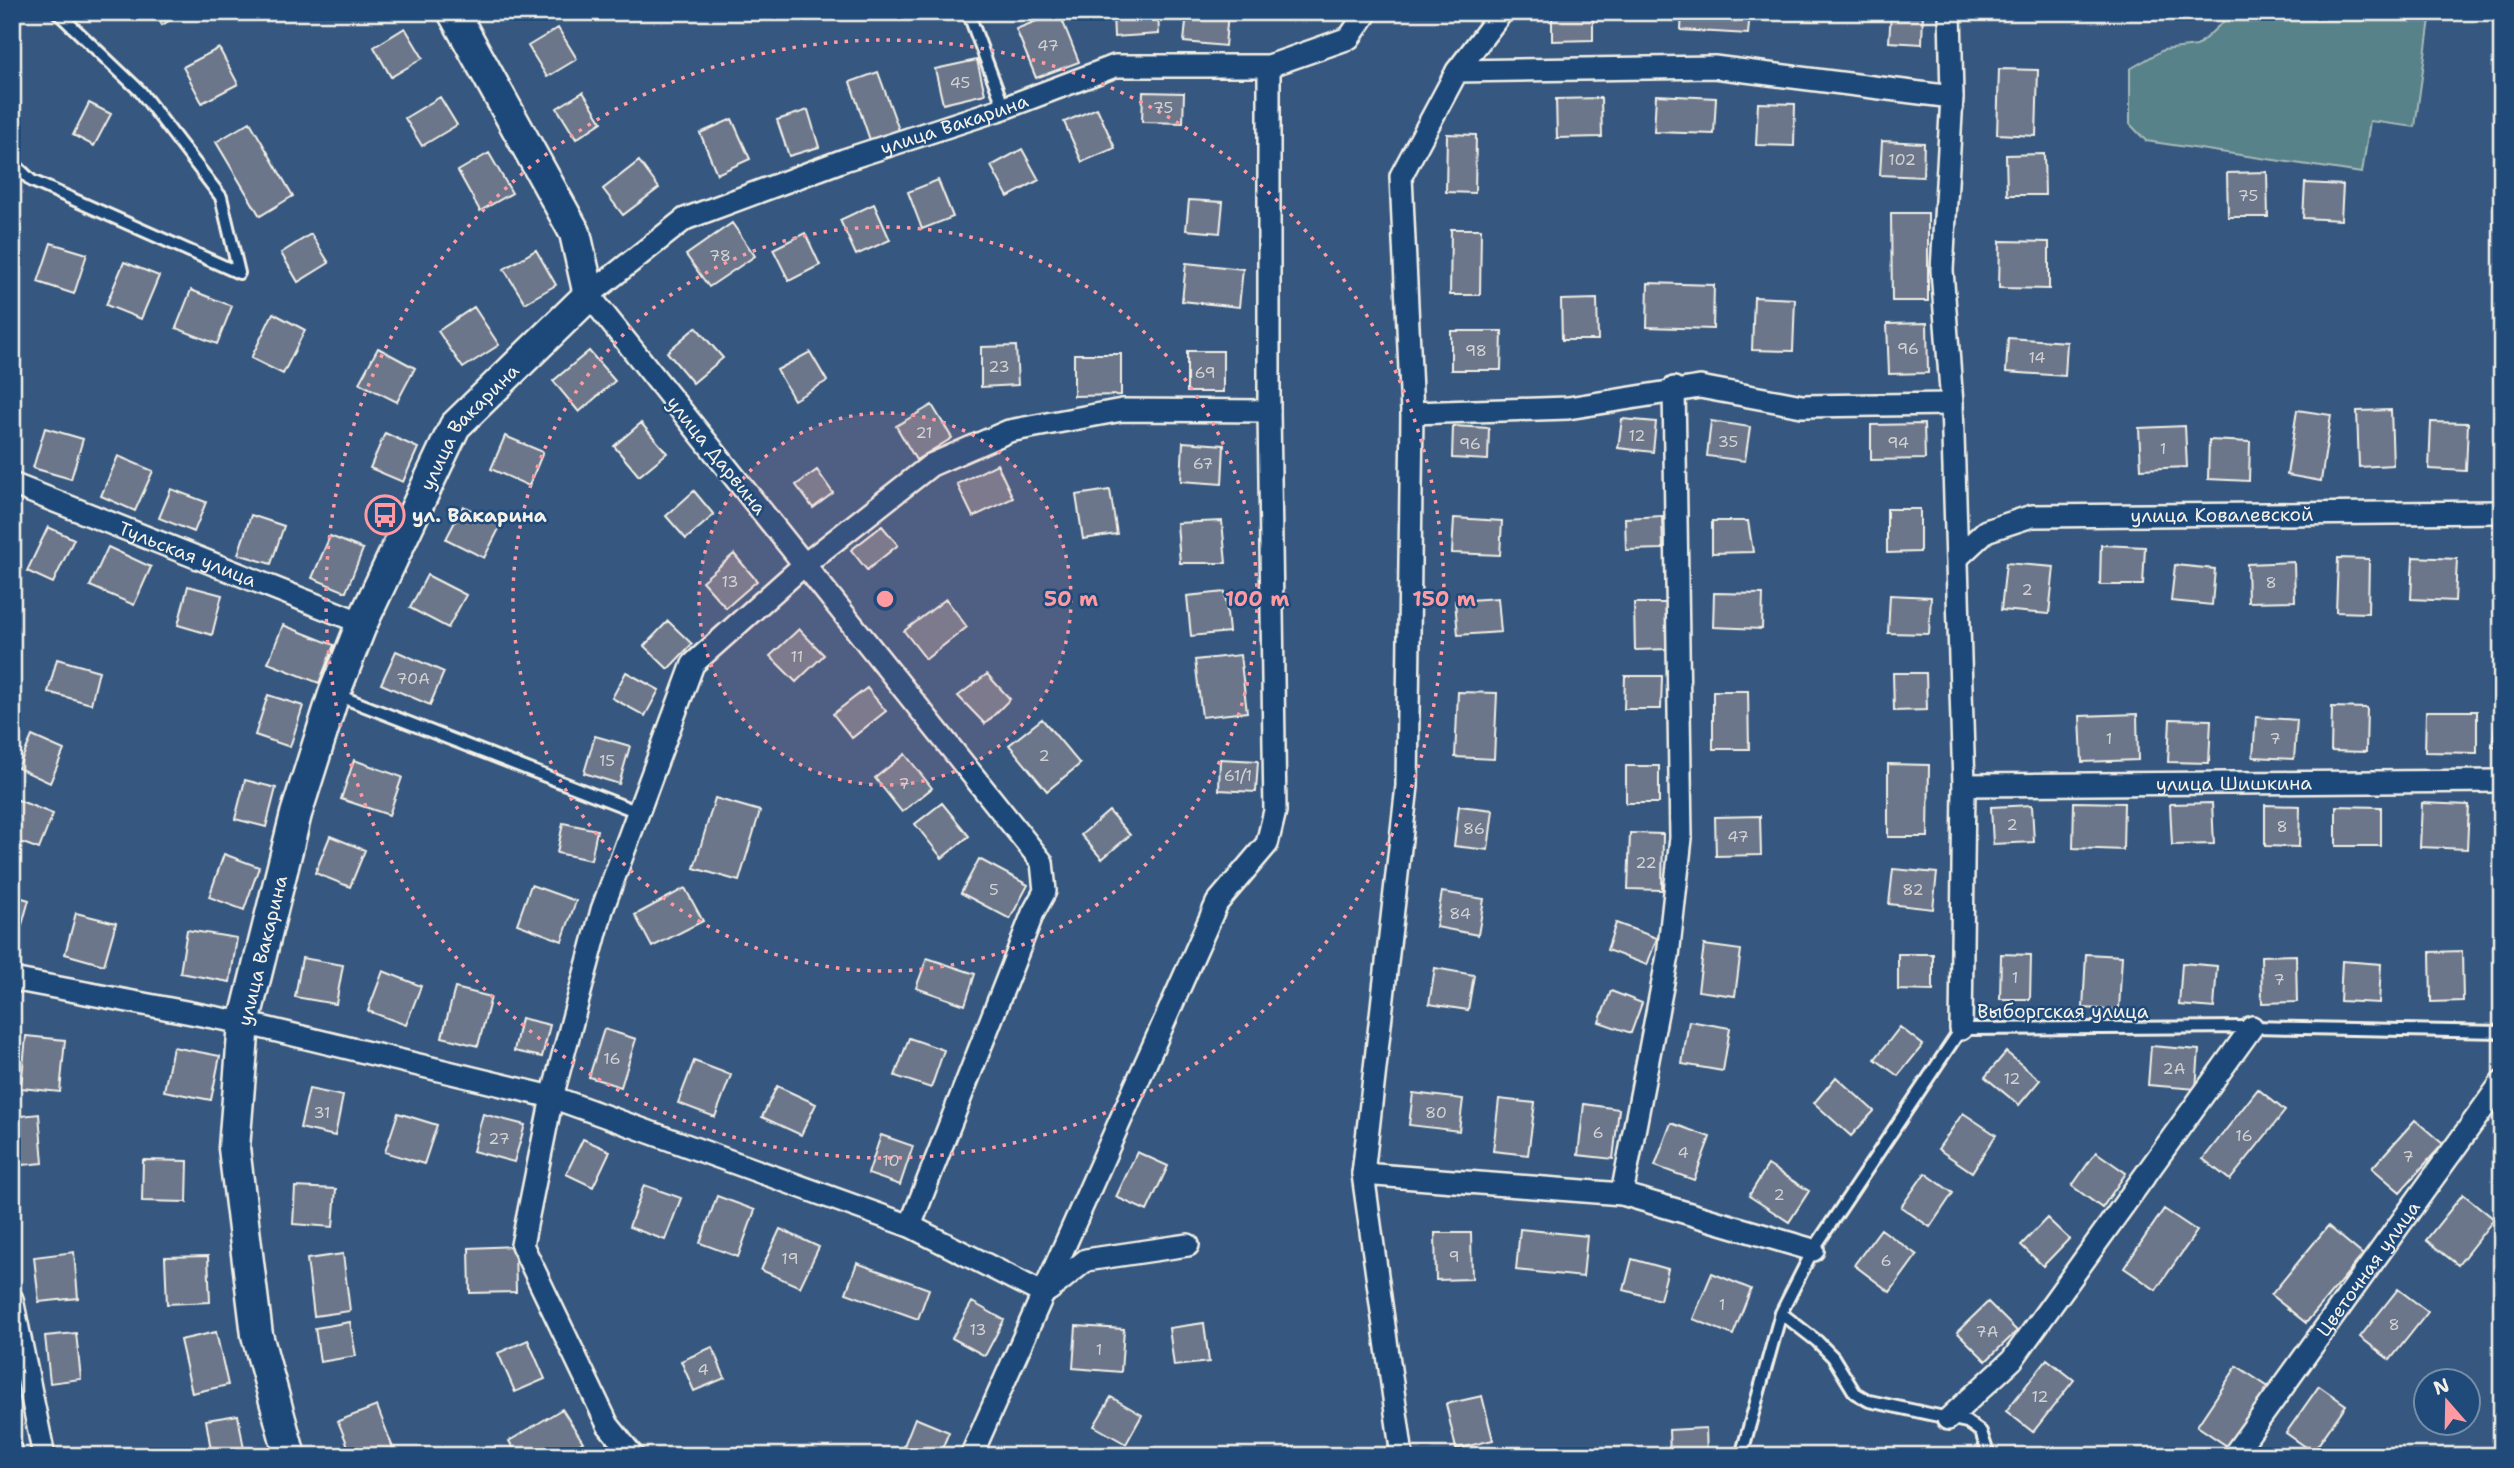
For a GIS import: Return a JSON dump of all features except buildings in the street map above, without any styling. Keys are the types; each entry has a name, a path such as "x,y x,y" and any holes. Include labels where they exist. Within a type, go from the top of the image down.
{"street":[{"name":"улица Дарвина","path":"453,12 575,233 589,295 1042,862 1045,891 1033,913 910,1226"},
{"name":"улица Вакарина","path":"290,1456 257,1335 234,1148 244,1023 296,814 334,694 362,623 455,426 589,295 685,219 844,160 1004,108 1115,66 1269,66 1349,38 1367,12"},
{"path":"1402,1456 1363,1174 1407,786 1412,413 1401,176 1457,71 1502,12"},
{"path":"1950,12 1952,97 1942,270 1952,404 1964,785 1961,1029"},
{"path":"971,1456 1217,903 1267,844 1275,811 1269,411 1269,66"},
{"path":"1457,71 1714,67 1952,97"},
{"path":"1412,413 1568,408 1674,388 1700,387 1802,406 1952,404"},
{"path":"1622,1194 1668,956 1681,838 1674,388"},
{"path":"634,1456 608,1425 522,1245 552,1097 602,910 693,663 805,564 931,464 1009,431 1122,410 1269,411"},
{"name":"Тульская улица","path":"12,484 362,623"},
{"name":"улица Ковалевской","path":"1957,558 1986,531 2032,516 2502,512"},
{"name":"улица Шишкина","path":"1964,785 2502,781"},
{"path":"12,979 244,1023 552,1097 910,1226 1044,1294"},
{"path":"1948,1419 2012,1360 2252,1027"},
{"name":"Цветочная улица","path":"2233,1456 2502,1082"},
{"path":"1363,1174 1622,1194 1812,1250"},
{"path":"1044,1294 1086,1260 1188,1245"},
{"path":"12,1299 44,1456"}],"lane":[{"path":"12,162 32,181 239,273 221,197 140,91 57,12"},
{"path":"968,12 1004,108"},
{"path":"334,694 638,812"},
{"name":"Выборгская улица","path":"1741,1456 1782,1313 1812,1250 1961,1029 2252,1027 2502,1032"},
{"path":"1782,1313 1833,1357 1855,1393 1869,1401 1976,1427 1989,1456"}],"green space":[{"path":"2223,12 2296,12 2305,18 2335,12 2431,12 2415,127 2370,121 2362,173 2146,141 2130,124 2130,69 2163,50 2197,46 2224,21"}],"place":[{"name":"ул. Вакарина","path":"385,515"}]}
